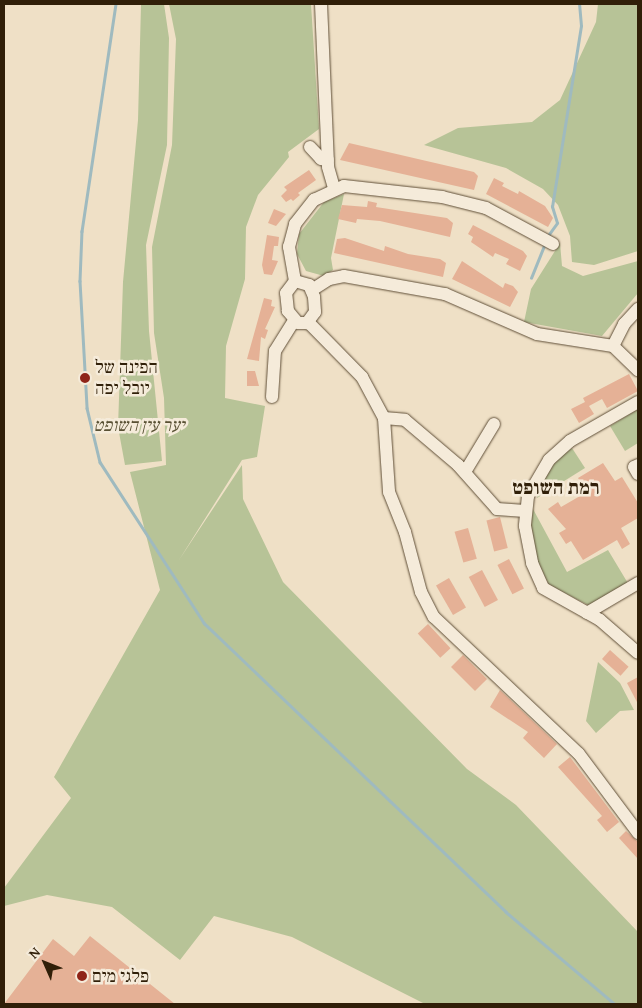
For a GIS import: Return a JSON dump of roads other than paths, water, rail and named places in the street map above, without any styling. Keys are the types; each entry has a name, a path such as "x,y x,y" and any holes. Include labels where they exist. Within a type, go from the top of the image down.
{"street":[{"path":"321,4 328,160 334,188"},
{"path":"310,147 321,160 328,160"},
{"path":"294,320 285,299 296,281 289,247 295,224 314,200 334,188 362,186 442,197 486,208 553,244"},
{"path":"312,290 337,276 445,294 537,334 613,346 638,370"},
{"path":"296,281 306,282 312,290 315,312 309,323"},
{"path":"613,346 624,324 638,309"},
{"path":"294,320 309,323 362,377 384,418 389,492 405,532 421,592 434,618 579,754 638,833"},
{"path":"272,397 275,351 294,320"},
{"path":"638,402 558,451 534,482 525,511 527,542 544,588 587,613 638,653"},
{"path":"384,418 405,420 465,472 497,509 525,511"},
{"path":"465,472 494,424"},
{"path":"638,465 634,467 638,474"},
{"path":"587,613 638,583"}],"waterway":[{"path":"116,4 82,231 80,281 87,408 100,462 204,623 506,912 615,1004"},
{"path":"547,237 557,223 552,207 581,26 579,4"},
{"path":"531,278 544,245"}],"place":[{"name":"הפינה של יובל יפה","path":"85,378"},
{"name":"פלגי מים","path":"82,976"}],"district":[{"name":"רמת השופט","path":"556,486"}],"park label":[{"name":"יער עין השופט","path":"139,425"}]}
